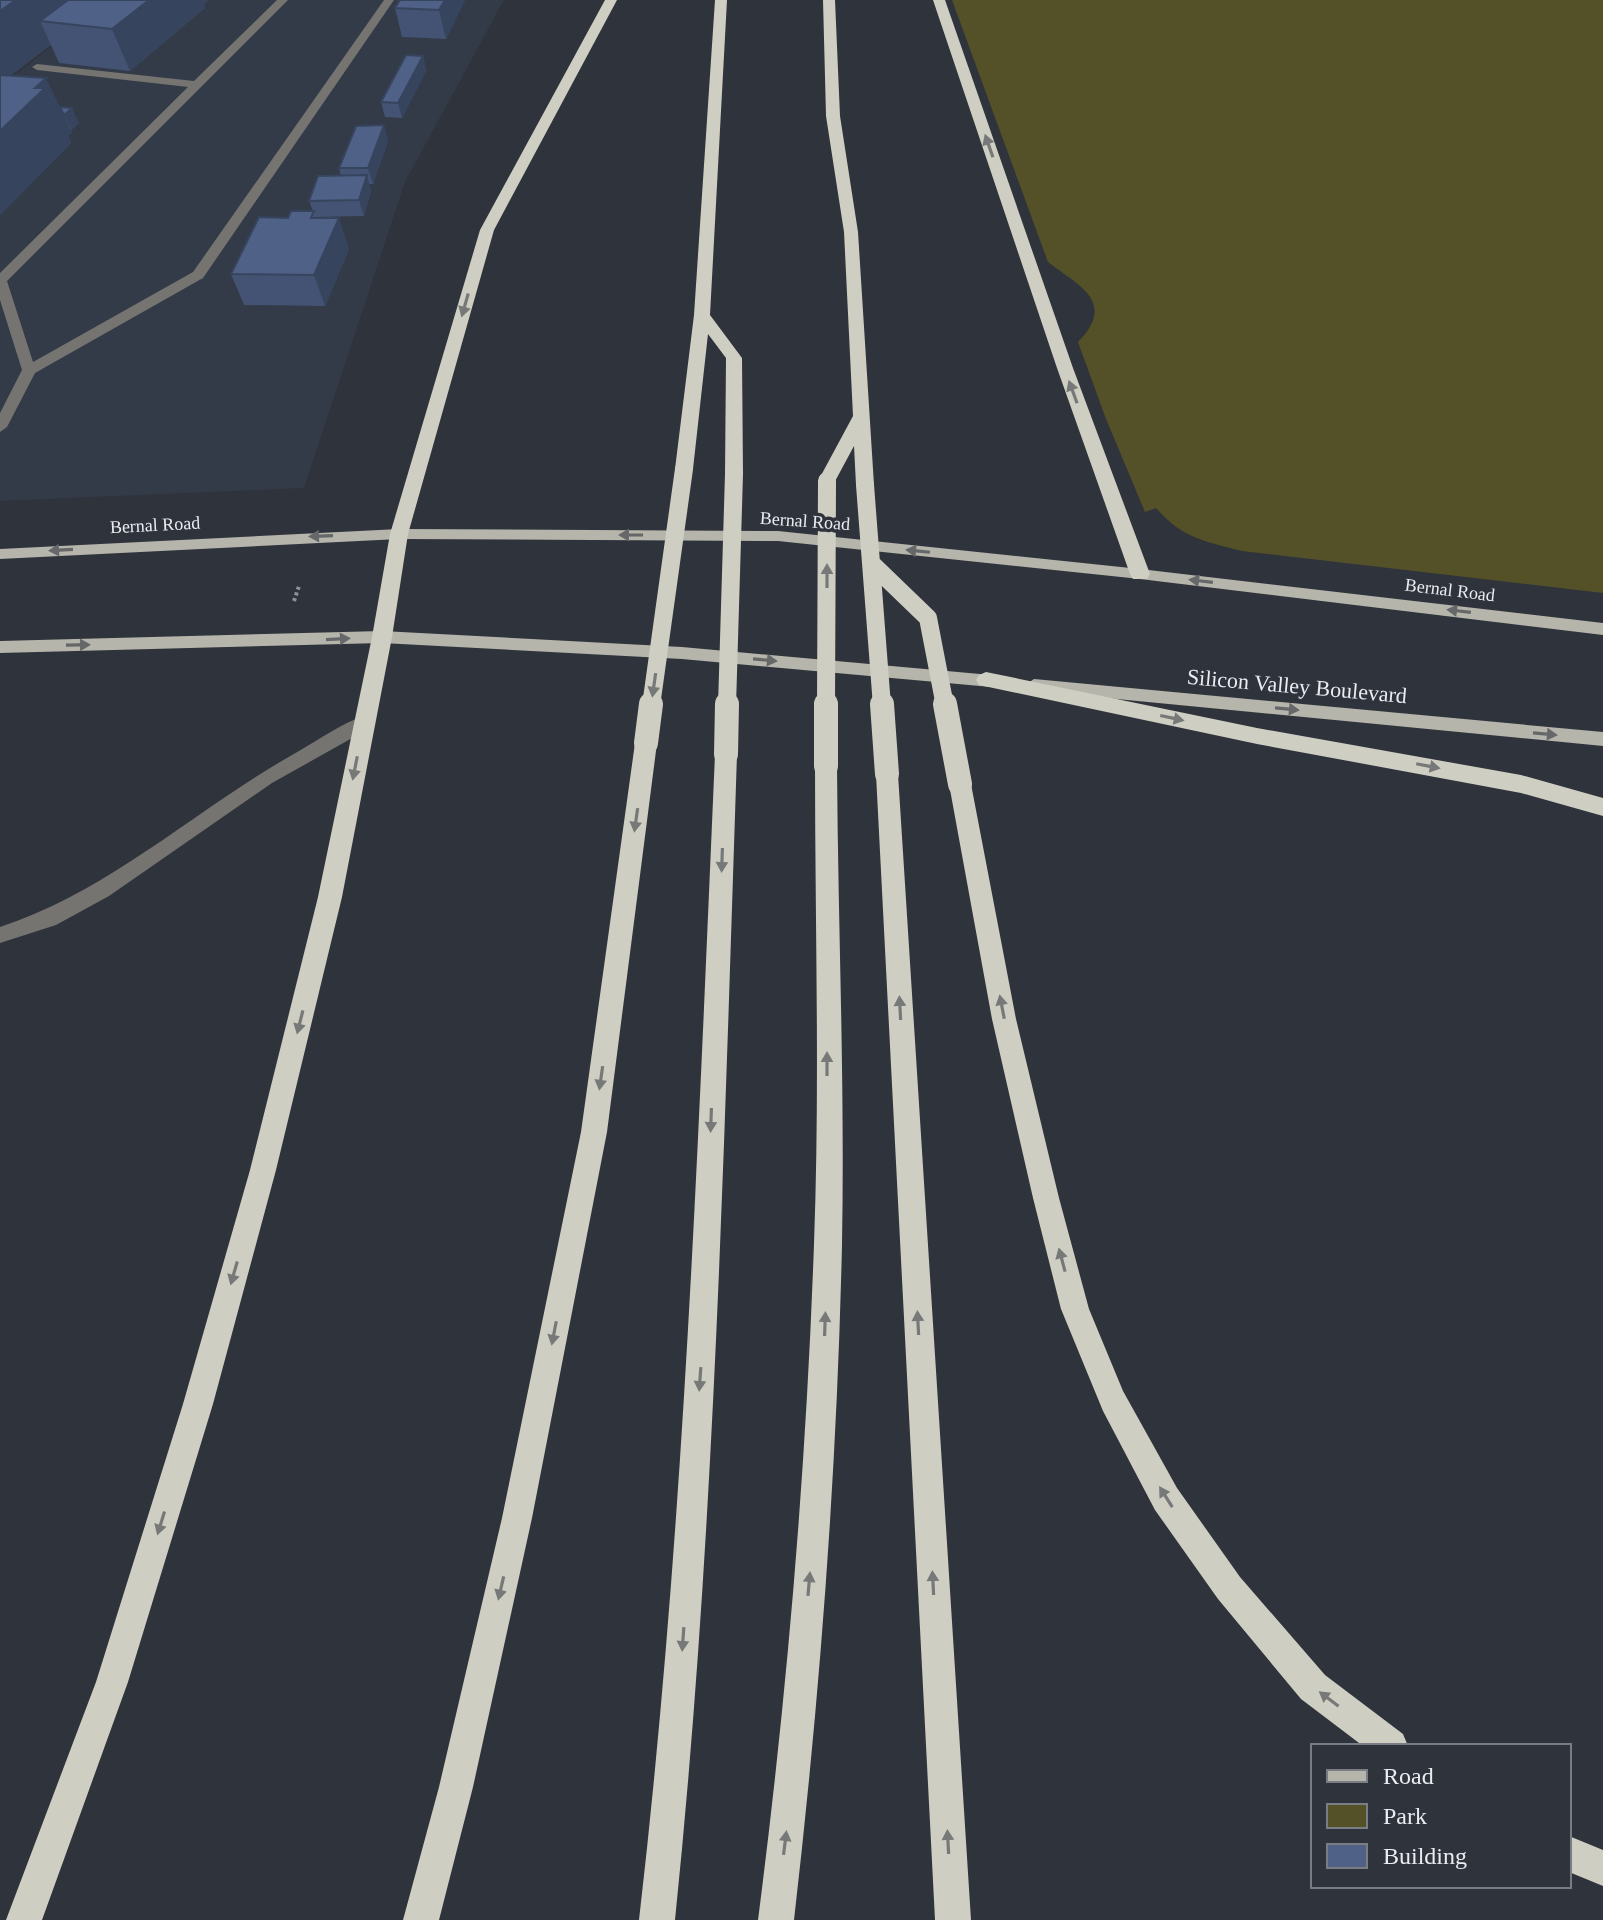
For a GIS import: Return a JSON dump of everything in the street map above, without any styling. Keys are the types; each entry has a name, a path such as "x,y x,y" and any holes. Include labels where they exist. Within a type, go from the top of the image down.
{"highway":[{"path":"24,1920 112,1682 198,1404 263,1170 330,897 382,637 399,534 487,230 611,0"},
{"path":"421,1920 456,1787 517,1518 594,1132 702,315 721,0"},
{"path":"829,0 833,116 851,232 865,485 887,774 953,1920"},
{"path":"939,0 1065,368 1140,574"},
{"path":"657,1920 675,1769 702,1336 734,474 734,358 702,315"},
{"path":"776,1920 793,1779 819,1478 828,1241 827,481 862,416"},
{"path":"872,564 928,618 1004,1019 1046,1198 1075,1309 1113,1401 1166,1499 1229,1588 1313,1687 1388,1744"},
{"path":"986,680 1257,736 1521,784 1603,807"},
{"path":"1571,1855 1603,1868"}],"main road":[{"name":"Bernal Road","path":"0,554 399,534 778,536 1140,574 1603,629"},
{"path":"0,647 382,637 682,653 986,680"},
{"name":"Silicon Valley Boulevard","path":"986,680 1603,739"}],"lane":[{"path":"29,370 0,280 283,0"},
{"path":"0,427 29,370 198,275 389,0"},
{"path":"25,77 49,58"},
{"path":"37,67 197,85"},
{"path":"0,935 49,919 102,890 266,778 364,723"}],"shaded area":[{"path":"112,0 504,0 405,182 304,488 0,501 0,86"}],"green space":[{"path":"952,0 1603,0 1603,593 1242,551 1185,532 1156,508 1145,512 1078,342 1089,328 1094,305 1081,287 1048,262"}],"building":[{"path":"0,0 16,0 0,11"},
{"path":"68,0 149,0 112,29 40,21"},
{"path":"400,0 445,0 439,10 395,8"},
{"path":"406,55 423,56 398,103 381,102"},
{"path":"0,75 46,78 35,88 45,88 0,131"},
{"path":"60,107 72,108 64,115"},
{"path":"384,125 368,168 339,168 356,126"},
{"path":"367,175 359,200 309,201 318,176"},
{"path":"291,211 314,211 311,218 339,218 314,275 231,274 259,217 288,218"}]}
